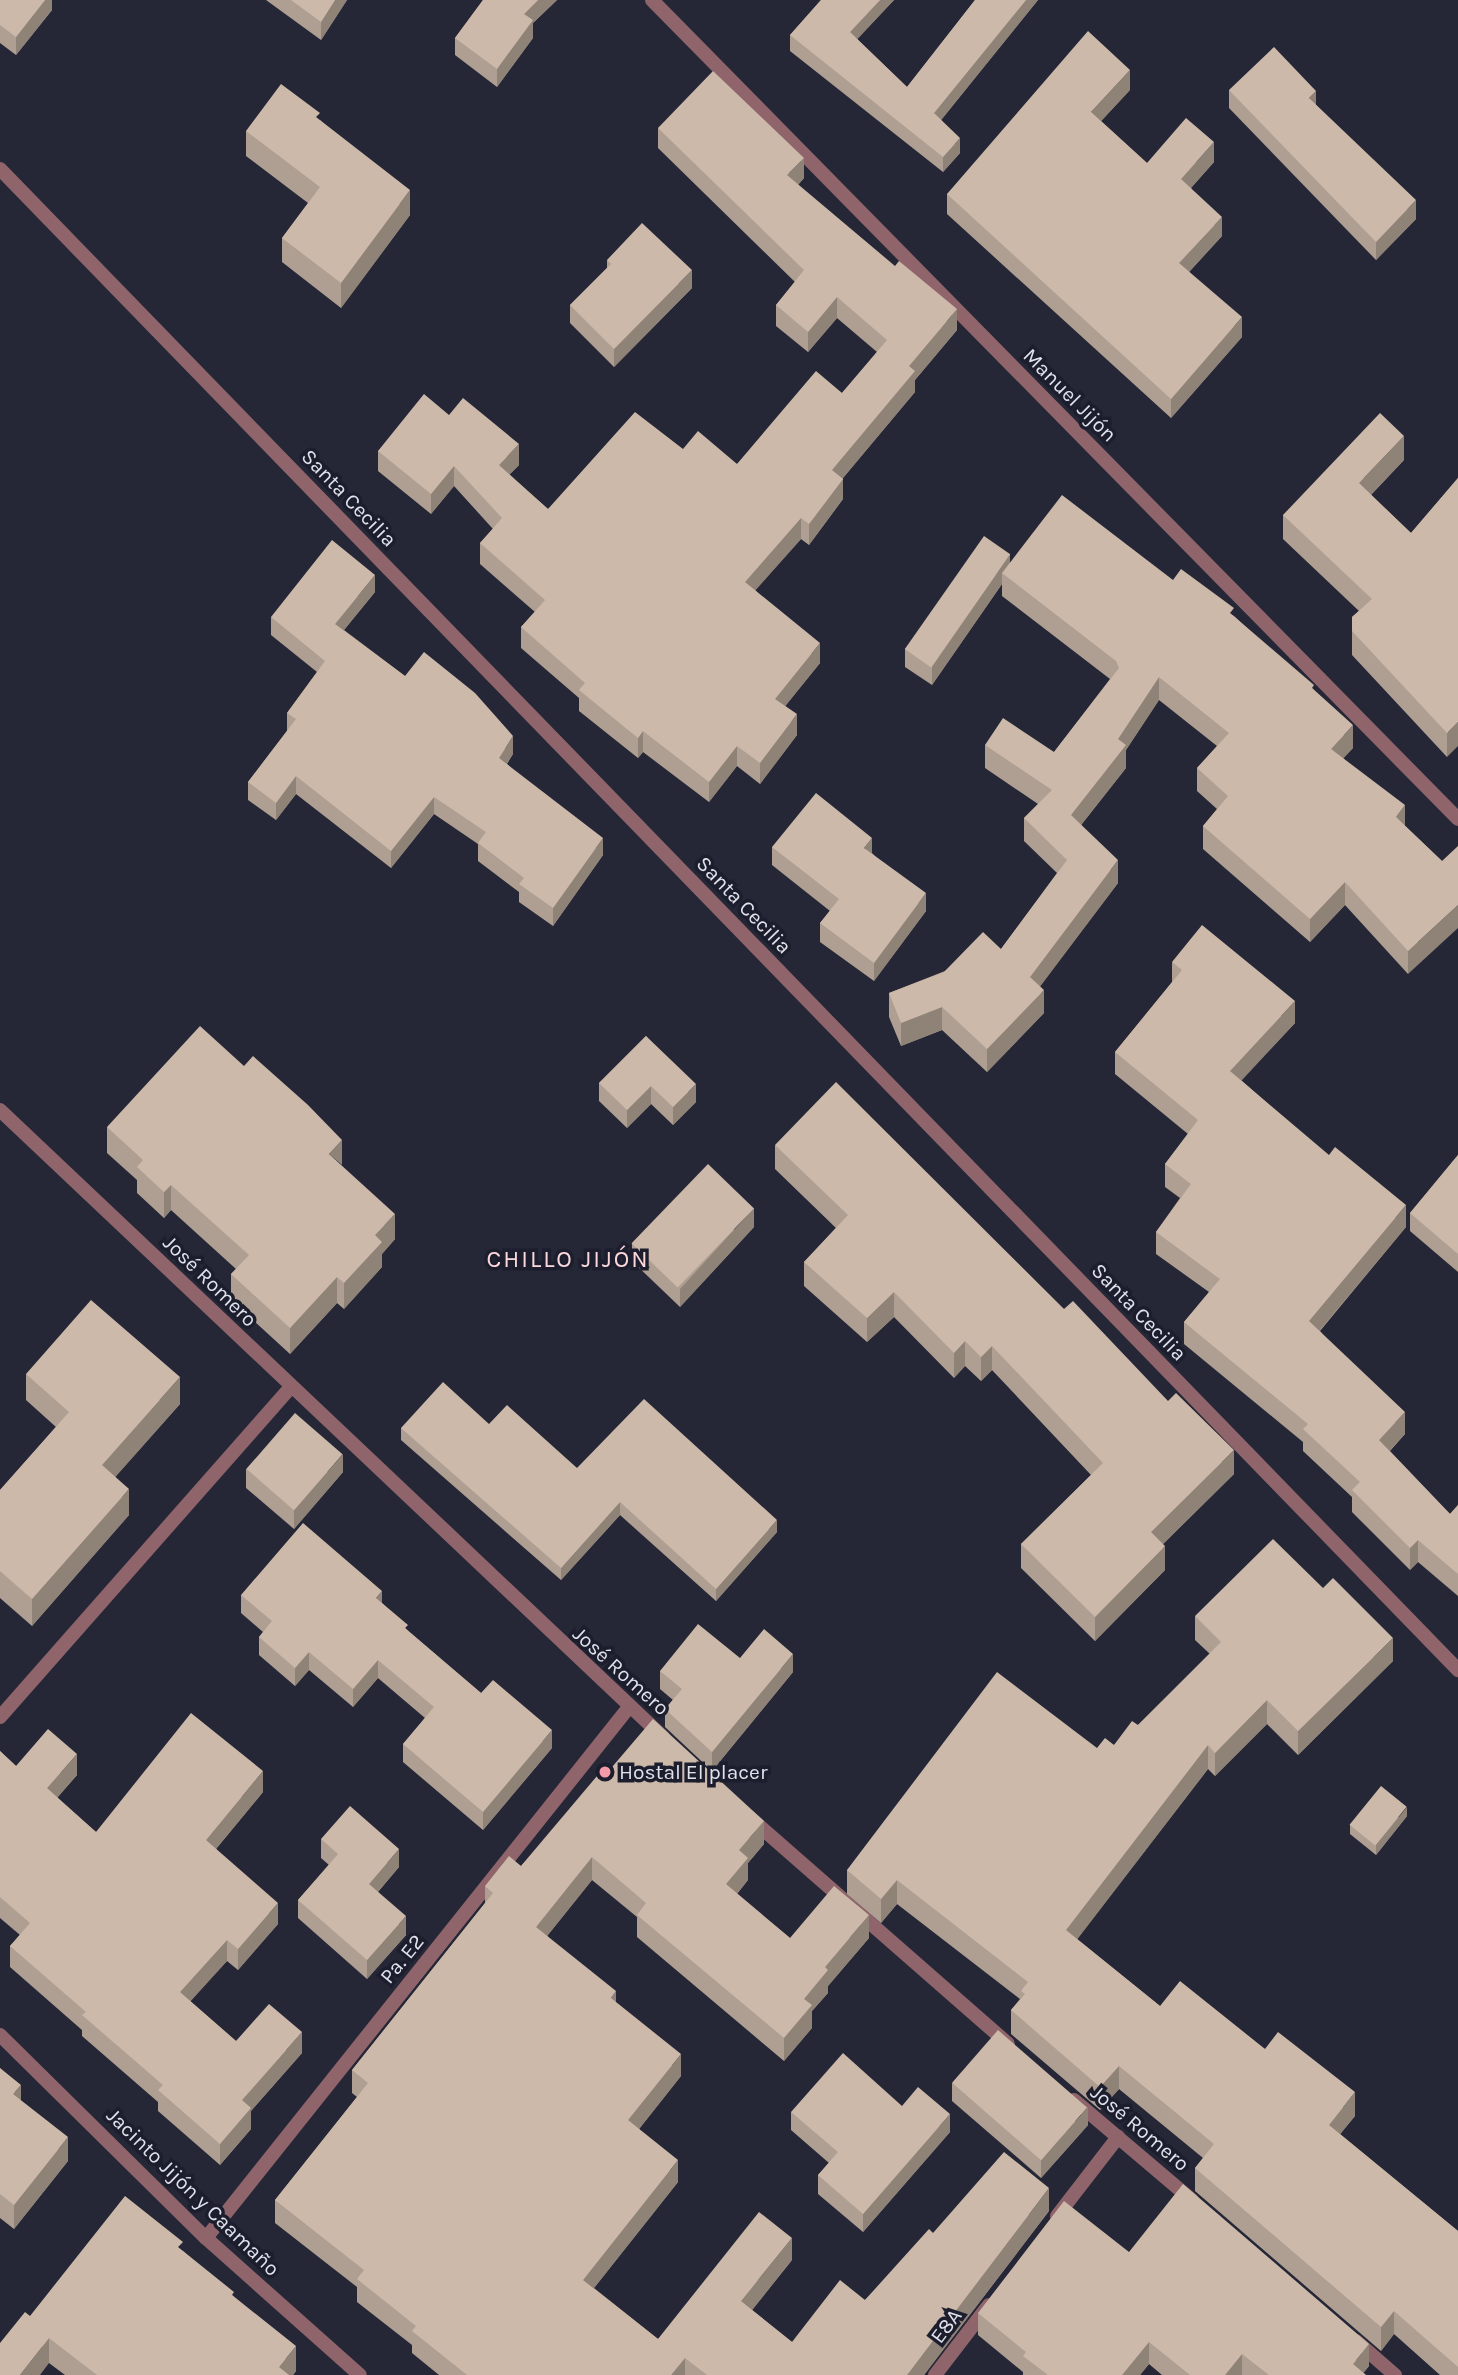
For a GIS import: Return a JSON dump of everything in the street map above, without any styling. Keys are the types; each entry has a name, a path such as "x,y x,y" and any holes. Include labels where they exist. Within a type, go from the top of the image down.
{"street":[{"name":"Manuel Jijón","path":"652,0 1458,819"},
{"name":"Santa Cecilia","path":"0,169 1458,1670"},
{"name":"José Romero","path":"0,1110 680,1753"},
{"path":"0,1717 291,1387"},
{"name":"Pa. E2","path":"206,2238 630,1706"},
{"path":"740,1809 830,1892 1022,2055"},
{"name":"Jacinto Jijón y Caamaño","path":"0,2035 206,2238 360,2375"},
{"name":"José Romero","path":"1064,2092 1202,2208"},
{"path":"1043,2234 1118,2137"},
{"name":"E8A","path":"935,2375 1001,2288"},
{"path":"1344,2331 1395,2375"}],"building":[{"path":"0,0 45,0 16,37 0,25"},
{"path":"291,0 335,0 321,22"},
{"path":"483,0 538,0 524,14 533,20 497,69 455,38"},
{"path":"821,0 880,0 850,32 907,87 975,0 1026,0 934,113 960,138 943,157 790,35"},
{"path":"1088,31 1130,70 1091,112 1147,163 1186,118 1214,142 1181,179 1222,217 1179,263 1242,317 1171,399 947,194"},
{"path":"1274,47 1316,91 1309,98 1416,200 1376,242 1229,90"},
{"path":"713,71 804,158 787,175 895,266 899,261 957,309 909,366 915,371 832,470 843,479 809,524 801,518 745,582 820,643 775,699 797,714 760,763 737,746 709,782 643,731 638,738 579,690 585,683 521,627 545,600 480,543 502,518 454,466 431,494 378,451 424,394 449,415 463,398 519,444 499,465 548,509 635,412 683,449 698,431 737,464 816,371 842,393 887,340 837,297 808,332 776,305 804,270 658,128"},
{"path":"281,84 320,113 316,117 410,190 341,283 282,238 320,187 246,131"},
{"path":"642,223 692,270 614,349 570,305 611,264 607,260"},
{"path":"1380,413 1404,436 1359,483 1411,533 1458,478 1458,722 1447,733 1352,631 1352,617 1372,599 1283,515"},
{"path":"1062,495 1173,580 1181,569 1234,608 1230,613 1314,685 1312,688 1353,725 1331,749 1405,805 1396,817 1442,861 1458,846 1458,905 1408,951 1345,882 1310,919 1203,826 1228,796 1197,768 1229,733 1159,677 1118,739 1126,745 1071,815 1118,860 1030,977 1044,990 987,1049 942,1007 901,1023 889,993 944,972 983,932 1001,949 1067,860 1024,818 1052,790 985,745 1003,718 1054,752 1119,668 1116,661 1002,573"},
{"path":"984,536 1010,554 931,667 905,649"},
{"path":"332,540 375,575 335,624 405,676 424,652 475,693 513,736 499,758 603,838 553,908 519,884 524,878 478,843 486,832 434,797 391,851 296,776 276,803 248,782 296,719 287,713 325,661 271,617"},
{"path":"816,793 872,838 864,848 926,893 874,963 820,923 839,899 772,847"},
{"path":"1202,925 1295,1001 1230,1071 1329,1155 1335,1147 1406,1205 1309,1321 1405,1412 1379,1440 1450,1514 1458,1505 1458,1574 1418,1540 1410,1548 1352,1490 1360,1482 1303,1429 1308,1424 1184,1322 1220,1279 1156,1232 1191,1184 1165,1164 1198,1120 1115,1052 1182,970 1172,962"},
{"path":"200,1026 244,1066 253,1056 308,1105 342,1140 329,1154 395,1214 375,1235 382,1242 344,1283 337,1277 290,1328 231,1274 249,1255 171,1185 164,1192 137,1167 143,1160 107,1127"},
{"path":"646,1036 696,1084 673,1107 651,1086 627,1110 599,1083"},
{"path":"836,1082 1064,1309 1073,1301 1168,1401 1176,1393 1234,1450 1151,1532 1165,1546 1095,1617 1021,1544 1103,1463 992,1346 981,1357 965,1341 954,1353 894,1292 867,1318 804,1262 848,1215 775,1145"},
{"path":"1458,1155 1458,1254 1410,1213"},
{"path":"708,1164 754,1208 678,1288 632,1243"},
{"path":"91,1300 180,1377 102,1465 129,1489 32,1599 0,1571 0,1490 69,1412 26,1374"},
{"path":"443,1382 489,1424 507,1405 577,1468 644,1399 777,1520 716,1589 620,1502 561,1568 401,1428"},
{"path":"295,1413 343,1454 294,1510 246,1469"},
{"path":"303,1523 382,1591 376,1598 408,1625 405,1628 481,1693 493,1680 552,1730 483,1812 403,1744 434,1707 378,1660 353,1689 309,1652 295,1668 259,1637 272,1621 241,1595"},
{"path":"1273,1539 1323,1588 1333,1578 1393,1638 1298,1731 1267,1700 1215,1753 1208,1745 1066,1930 1160,2006 1180,1981 1265,2049 1278,2032 1355,2092 1329,2125 1458,2231 1458,2367 1394,2311 1381,2327 1195,2168 1214,2144 1119,2066 1100,2087 1011,2010 1025,1994 1021,1991 1028,1982 897,1880 881,1899 847,1870 997,1672 1097,1748 1105,1738 1114,1745 1132,1721 1138,1725 1221,1642 1195,1616"},
{"path":"698,1624 740,1658 764,1629 793,1654 712,1752 665,1709 682,1689 660,1671"},
{"path":"191,1713 263,1771 206,1840 278,1903 238,1949 227,1940 180,1992 236,2041 269,2004 302,2032 242,2100 251,2108 220,2144 158,2090 163,2085 82,2015 86,2012 10,1946 30,1923 0,1897 0,1751 16,1766 48,1729 77,1754 47,1788 96,1832"},
{"path":"653,1719 764,1821 739,1850 748,1858 726,1884 790,1938 834,1886 869,1915 825,1967 828,1970 804,1999 812,2005 784,2038 637,1915 646,1903 592,1857 536,1927 616,1991 611,1998 681,2054 628,2120 678,2160 583,2280 658,2339 759,2212 792,2238 741,2301 792,2342 840,2280 865,2300 929,2229 933,2233 1004,2152 1049,2188 907,2375 707,2375 685,2358 671,2375 467,2375 412,2331 416,2326 357,2279 364,2270 275,2200 368,2083 352,2070 493,1893 485,1886 509,1856 521,1866 597,1776 601,1780"},
{"path":"1381,1786 1407,1807 1375,1846 1350,1825"},
{"path":"350,1806 399,1849 369,1884 406,1916 367,1960 298,1900 338,1854 321,1839"},
{"path":"998,2030 1087,2107 1041,2160 952,2083"},
{"path":"843,2053 902,2106 918,2087 950,2114 863,2214 818,2175 838,2152 791,2112"},
{"path":"0,2068 21,2085 13,2094 68,2137 14,2205 0,2194"},
{"path":"1183,2184 1369,2344 1353,2364 1366,2375 1269,2375 1242,2354 1225,2375 1190,2375 1149,2342 1122,2375 1048,2375 1023,2356 1026,2352 978,2313 1064,2201 1129,2252"},
{"path":"125,2196 183,2242 178,2247 234,2292 232,2295 296,2346 279,2367 289,2375 97,2375 49,2338 20,2375 0,2375 0,2343 25,2312 30,2316"}],"place":[{"name":"Hostal El placer","path":"605,1772"}],"district":[{"name":"CHILLO JIJÓN","path":"568,1260"}]}
